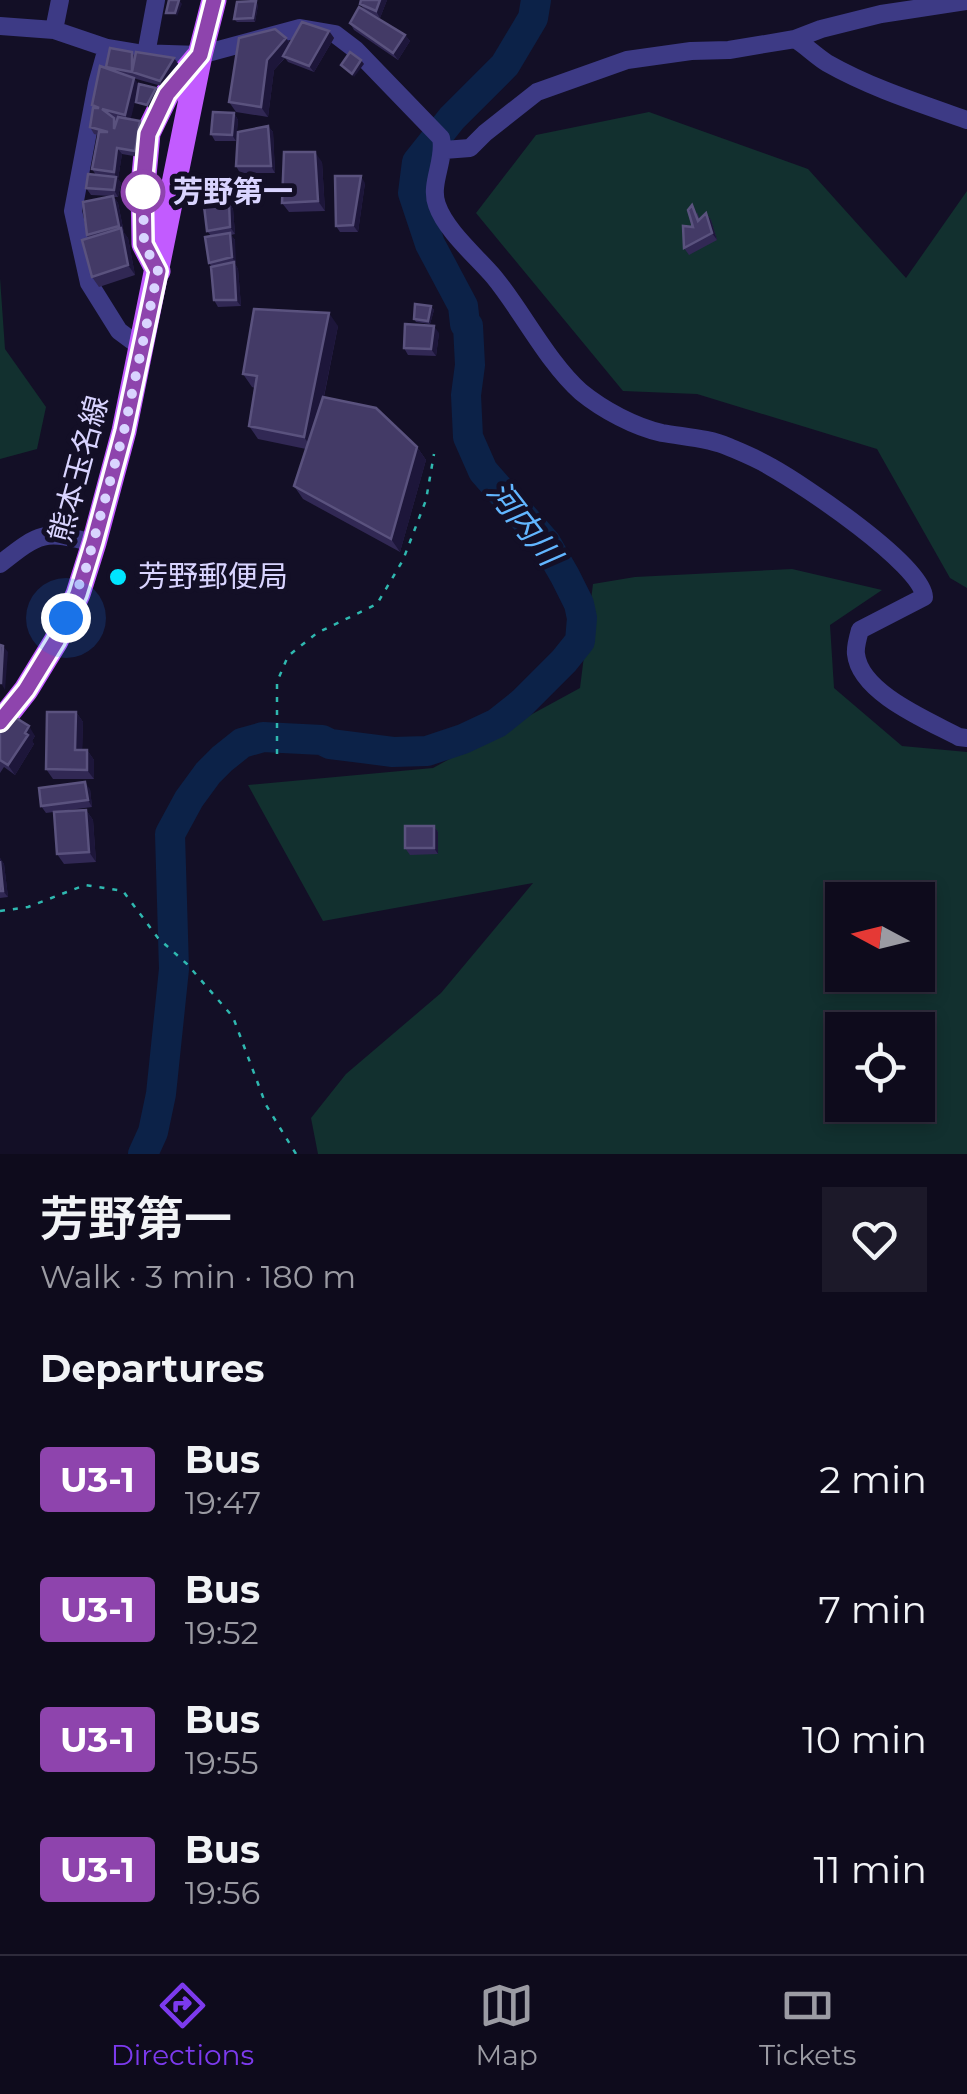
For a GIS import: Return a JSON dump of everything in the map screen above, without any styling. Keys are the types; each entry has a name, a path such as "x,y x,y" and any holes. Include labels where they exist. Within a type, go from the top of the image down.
{"main road":[{"name":"熊本玉名線","path":"0,722 26,690 56,641 78,594 94,542 124,431 214,0"},
{"name":"熊本玉名線","path":"158,271 144,244 143,186 148,134 167,94 200,55"}],"street":[{"path":"54,30 60,0"},
{"path":"146,54 156,0"},
{"path":"444,150 470,148 537,92 626,60 795,39 880,14 967,1"},
{"path":"0,26 54,30 108,48 146,54 200,55 300,28 335,34 356,50 441,138 444,150 436,204 581,392 624,419 657,432 724,445 770,466 868,533 916,577 924,588 924,598 860,630 856,652 860,667 878,690 900,706 967,738"},
{"path":"795,39 822,60 879,90 967,120"},
{"path":"108,48 97,84 73,211 89,283 119,332 142,348"},
{"path":"0,564 36,538 59,534 94,542"}],"path":[{"path":"277,754 277,682 288,656 317,633 377,604 403,560 426,500 434,454"},
{"path":"0,910 28,907 85,884 122,891 158,938 187,964 233,1017 266,1105 296,1154"}],"green space":[{"path":"649,112 808,169 906,278 967,191 967,588 950,578 877,449 697,394 623,391 476,213 536,135"},
{"path":"0,278 5,349 46,407 37,449 0,459"},
{"path":"792,569 882,590 830,625 834,688 902,746 967,752 967,1154 318,1154 311,1118 346,1074 441,993 533,883 323,921 248,785 433,768 580,688 593,584 635,577"}],"building":[{"path":"169,0 179,0 175,13 166,13"},
{"path":"361,0 380,0 376,11 360,4"},
{"path":"256,1 253,18 234,19 237,2"},
{"path":"359,7 405,35 393,53 350,23"},
{"path":"302,22 329,31 309,66 283,56"},
{"path":"275,29 286,38 267,60 261,107 229,102 239,38"},
{"path":"110,48 132,52 132,72 106,67"},
{"path":"136,52 174,58 160,81 132,72"},
{"path":"350,52 361,60 352,74 341,65"},
{"path":"100,66 134,78 125,115 102,109 114,118 114,129 118,117 140,121 135,151 117,148 114,172 92,169 99,132 108,132 90,127 93,108 99,108 92,105"},
{"path":"139,84 156,88 147,105 136,102"},
{"path":"213,112 234,113 232,135 211,134"},
{"path":"268,126 271,166 236,166 238,132"},
{"path":"284,152 315,152 318,201 282,203"},
{"path":"88,174 116,177 114,190 86,188"},
{"path":"335,176 361,176 353,225 336,226"},
{"path":"113,196 119,226 87,235 83,202"},
{"path":"229,202 230,227 207,231 204,206"},
{"path":"692,205 698,221 706,213 712,233 684,248 683,226 693,227 688,210"},
{"path":"121,228 128,265 92,277 82,240"},
{"path":"230,233 232,257 209,263 205,237"},
{"path":"234,262 236,300 214,300 211,267"},
{"path":"415,304 431,306 428,321 414,319"},
{"path":"254,309 329,313 304,437 249,426 257,376 243,374"},
{"path":"405,324 434,326 431,349 404,348"},
{"path":"323,397 376,408 417,447 391,539 294,486"},
{"path":"0,645 3,646 1,683 0,683"},
{"path":"47,712 76,712 75,750 87,750 87,770 46,769"},
{"path":"8,713 29,726 25,733 28,735 8,765 0,760 0,724"},
{"path":"85,782 88,800 41,806 39,788"},
{"path":"86,810 89,852 57,854 54,812"},
{"path":"405,826 434,826 434,848 405,848"}],"waterway":[{"name":"河内川","path":"143,1154 153,1132 161,1094 174,969 170,834 208,773 242,743 263,737 322,740 393,752 427,751 463,739 497,723 522,703 580,641 579,604 565,576 546,543 483,471 468,437 468,326 463,306 430,244 413,193 417,162 452,118 505,65 533,18 536,0"}],"bus line":[{"name":"U3-1","path":"0,722 26,690 56,641 78,594 94,542 124,431 158,271 144,244 143,186 148,134 167,94 200,55 214,0"}],"place":[{"name":"芳野第一","path":"143,192"},
{"name":"芳野郵便局","path":"118,577"}],"route":[{"path":"66,618 78,594 106,502 158,271 144,244 143,186 143,192"}]}
